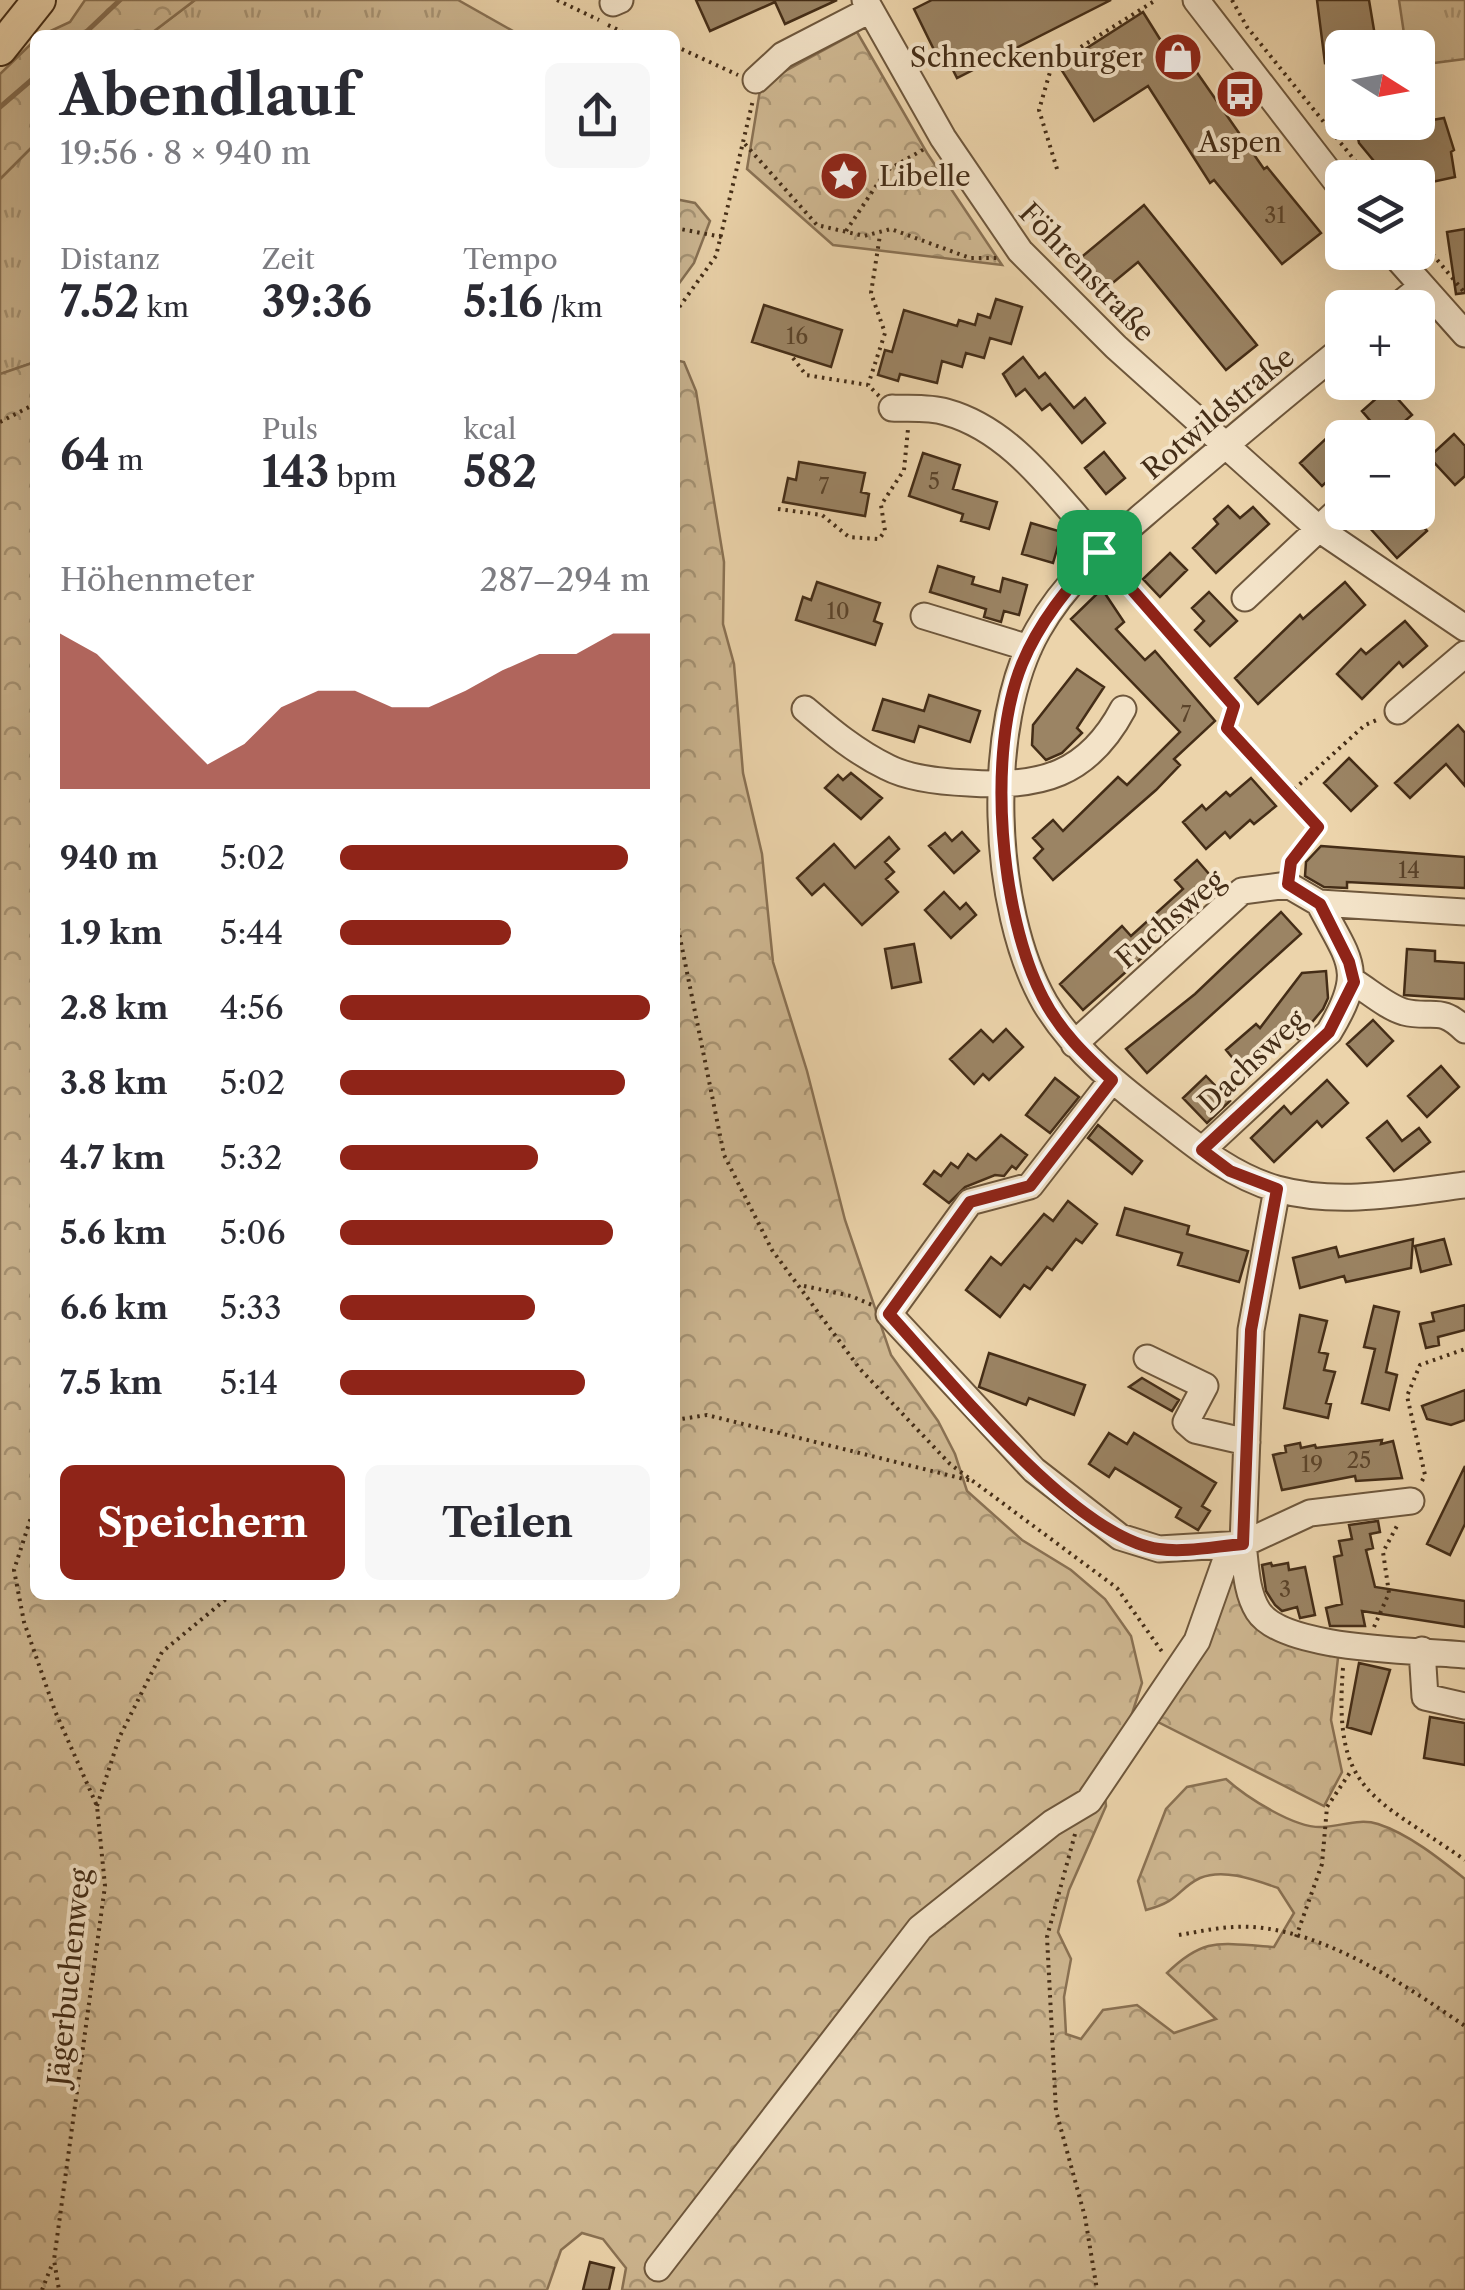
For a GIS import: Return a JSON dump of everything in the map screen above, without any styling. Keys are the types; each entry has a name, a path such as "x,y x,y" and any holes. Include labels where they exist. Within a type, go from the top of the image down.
{"main road":[{"path":"0,49 39,0"}],"street":[{"path":"1196,0 1325,167"},
{"name":"Föhrenstraße","path":"756,80 783,56 868,5 943,138 1020,251 1116,347 1319,529 1465,628"},
{"path":"1406,270 1465,334"},
{"name":"Rotwildstraße","path":"1325,363 1225,442 1102,550 1060,596 1030,648 1009,709 1004,786 1011,906 1025,958 1045,1002 1074,1044 1112,1080 1230,1171 1277,1189 1349,1198 1465,1186"},
{"path":"901,409 942,410 990,430 1024,460 1102,550"},
{"path":"1245,598 1325,523"},
{"path":"924,616 1030,648"},
{"path":"1398,710 1465,654"},
{"path":"805,709 847,744 891,769 946,782 1004,786 1036,784 1062,774 1096,748 1123,709"},
{"path":"1288,884 1320,904 1465,912"},
{"name":"Fuchsweg","path":"1074,1044 1242,891 1288,884"},
{"path":"1320,904 1349,962 1354,982 1396,1008 1435,1011 1452,1017 1465,1030"},
{"name":"Dachsweg","path":"1202,1150 1329,1032 1354,982"},
{"path":"1112,1080 1030,1186 970,1202 889,1314 1034,1470 1120,1537 1159,1549 1234,1553 1310,1514 1411,1501"},
{"path":"658,2268 920,1928 1052,1823 1089,1801 1197,1641 1234,1553 1247,1442 1251,1330 1277,1189"},
{"path":"1147,1358 1205,1386 1186,1422 1195,1430 1247,1442"},
{"path":"1234,1553 1260,1615 1286,1632 1465,1655"},
{"path":"1422,1650 1426,1697 1465,1706"}],"path":[{"path":"558,0 619,30"},
{"path":"1057,169 1038,110 1052,65 1156,0"},
{"path":"1232,0 1246,27 1353,160"},
{"path":"680,48 756,80 745,144 716,256 680,306"},
{"path":"846,232 886,171 943,138"},
{"path":"745,144 817,225 880,236 891,229 970,258 1003,258 1020,251"},
{"path":"680,229 722,238"},
{"path":"868,385 885,332 871,292 880,236"},
{"path":"1435,257 1465,293"},
{"path":"778,508 822,515 849,537 879,539 885,530 881,505 904,470 901,409 868,385 806,375 793,358"},
{"path":"0,422 30,407"},
{"path":"1102,550 1234,706 1227,728 1318,827 1291,862 1288,884"},
{"path":"1288,794 1365,725 1398,710"},
{"path":"801,1286 852,1296 889,1314"},
{"path":"1420,1365 1465,1350"},
{"path":"680,1419 707,1414 974,1481"},
{"name":"Jägerbuchenweg","path":"30,1520 14,1570 24,1622 55,1711 98,1806 105,1886 54,2260 60,2290"},
{"path":"98,1806 119,1738 162,1652 226,1600"},
{"path":"1346,1642 1340,1714 1351,1771 1371,1794 1465,1860"},
{"path":"1296,1937 1322,1864 1327,1807 1351,1771"},
{"path":"1089,1801 1066,1859 1047,1937 1056,2110 1085,2217 1096,2290"},
{"path":"1179,1935 1235,1926 1286,1932 1384,1971 1465,2026"},
{"path":"42,2290 54,2260"}],"green space":[{"path":"85,0 195,0 156,30 53,30 70,22"},
{"path":"195,0 458,0 511,30 156,30"},
{"path":"1399,0 1465,0 1465,59 1435,63 1435,30 1403,30"},
{"path":"857,32 927,153 1002,265 833,245 747,169 761,84"},
{"path":"30,45 30,149 0,179 0,74"},
{"path":"30,149 30,364 0,374 0,179"},
{"path":"680,200 695,203 710,221 694,263 680,282"},
{"path":"680,361 684,362 696,391 724,562 723,624 734,664 743,773 762,854 773,962 807,1071 845,1220 891,1355 938,1421 955,1454 967,1491 1022,1540 1071,1570 1105,1599 1131,1636 1142,1683 1129,1723 1101,1759 1106,1806 1069,1890 1058,1932 1071,1959 1064,1997 1066,2034 1081,2039 1103,2010 1137,2005 1174,2033 1216,2019 1167,1973 1204,1947 1274,1947 1294,1913 1278,1888 1219,1874 1200,1878 1166,1903 1146,1910 1138,1881 1166,1809 1187,1787 1226,1779 1258,1803 1299,1823 1323,1827 1371,1822 1390,1828 1435,1855 1465,1879 1465,2290 622,2290 626,2268 603,2239 582,2233 561,2250 547,2290 0,2290 0,374 30,364 30,1600 680,1600"},
{"path":"1234,1564 1240,1597 1339,1649 1331,1720 1342,1772 1324,1806 1152,1719"}],"building":[{"path":"696,0 837,0 785,24 775,2 710,31"},
{"path":"932,0 1111,0 957,78 945,54 938,58 914,9"},
{"path":"1317,0 1369,0 1374,30 1325,30 1325,63"},
{"path":"1143,12 1163,44 1173,38 1264,169 1267,167 1321,233 1282,264 1214,180 1210,183 1148,86 1094,121 1059,66"},
{"path":"1444,118 1454,150 1451,152 1455,177 1435,181 1435,160 1373,160 1359,143 1358,140 1435,140 1435,120"},
{"path":"1144,205 1257,345 1226,370 1138,262 1103,291 1078,260"},
{"path":"1465,229 1465,293 1456,294 1447,232"},
{"path":"996,299 1022,307 1011,344 990,338 984,358 966,353 962,367 942,361 937,383 900,374 898,381 878,375 885,350 892,352 904,310 957,326 959,320 975,325 978,314 990,318"},
{"path":"764,305 842,330 831,367 752,342"},
{"path":"1023,357 1039,378 1045,373 1074,408 1085,398 1105,423 1082,443 1050,404 1042,410 1025,389 1016,396 1003,374"},
{"path":"1374,400 1399,400 1412,415 1406,420 1370,420 1362,411"},
{"path":"1454,434 1465,446 1465,476 1455,485 1435,463 1435,451"},
{"path":"1325,440 1325,483 1322,486 1300,463"},
{"path":"1104,452 1125,478 1106,494 1085,468"},
{"path":"923,453 960,465 953,489 997,502 989,529 961,521 963,514 909,496"},
{"path":"799,462 865,473 861,492 869,494 865,516 783,502 788,478 796,480"},
{"path":"1228,506 1240,518 1253,507 1269,524 1216,573 1193,548 1218,524 1214,519"},
{"path":"1031,523 1062,532 1053,563 1022,554"},
{"path":"1372,530 1426,530 1427,531 1397,558"},
{"path":"1170,553 1187,570 1160,597 1143,579"},
{"path":"938,566 974,577 972,584 1000,592 1003,578 1027,585 1019,615 1004,611 1001,622 984,617 986,609 930,592"},
{"path":"817,582 880,603 874,621 882,624 875,645 796,620 803,597 811,600"},
{"path":"1345,582 1365,605 1258,704 1235,678 1300,615 1303,619"},
{"path":"1102,589 1124,622 1116,629 1145,660 1155,651 1215,721 1174,759 1180,765 1156,790 1053,880 1034,858 1043,849 1033,838 1053,820 1063,831 1118,777 1127,785 1180,732 1071,619"},
{"path":"1209,592 1237,621 1210,646 1195,630 1204,621 1192,608"},
{"path":"1405,621 1427,646 1403,667 1399,662 1362,699 1337,674 1361,649 1366,654"},
{"path":"1077,669 1104,687 1077,728 1082,733 1062,753 1046,760 1032,745 1033,725"},
{"path":"929,695 980,711 970,742 919,726 914,742 873,730 883,699 924,711"},
{"path":"1458,725 1465,733 1465,786 1446,764 1410,798 1395,783"},
{"path":"1349,758 1377,786 1351,811 1324,783"},
{"path":"851,773 882,798 861,819 825,788 838,775 843,780"},
{"path":"1251,778 1276,806 1254,824 1250,820 1230,838 1225,832 1206,849 1183,822 1202,805 1206,810 1226,792 1230,796"},
{"path":"962,832 979,851 954,873 929,846 945,833 952,841"},
{"path":"889,837 899,849 885,862 894,872 886,879 898,892 862,925 824,884 812,895 797,878 834,844 855,868"},
{"path":"1321,846 1465,857 1465,888 1347,882 1347,888 1324,887 1305,876 1306,862"},
{"path":"1197,860 1216,882 1194,901 1199,907 1083,1010 1060,984 1122,926 1131,936 1183,889 1175,880"},
{"path":"944,892 960,909 966,903 976,915 951,938 925,910"},
{"path":"1281,912 1301,934 1147,1073 1126,1049 1195,994"},
{"path":"914,944 921,982 892,988 885,949"},
{"path":"1407,949 1435,951 1435,961 1465,963 1465,999 1404,995"},
{"path":"1326,971 1328,998 1323,1009 1298,1039 1291,1033 1245,1073 1226,1050 1256,1024 1260,1028 1302,973"},
{"path":"1373,1020 1393,1041 1367,1066 1347,1044"},
{"path":"1006,1029 1023,1047 989,1080 983,1074 974,1084 950,1059 981,1030 993,1042"},
{"path":"1441,1066 1459,1087 1427,1117 1408,1096"},
{"path":"1206,1076 1230,1101 1207,1123 1183,1098"},
{"path":"1055,1078 1079,1097 1050,1133 1026,1115"},
{"path":"1327,1080 1348,1103 1322,1127 1317,1121 1274,1162 1251,1138 1284,1106 1291,1114"},
{"path":"1387,1121 1402,1141 1419,1128 1430,1142 1394,1171 1367,1138"},
{"path":"1098,1125 1142,1161 1132,1174 1088,1138"},
{"path":"1001,1135 1027,1155 1016,1169 1012,1166 1004,1176 995,1175 965,1187 949,1203 924,1184 934,1171 941,1176 951,1163 958,1168 968,1154 976,1160"},
{"path":"1068,1201 1097,1224 1082,1243 1076,1239 1052,1270 1047,1267 1030,1289 1024,1285 1000,1317 966,1290 991,1257 1001,1265 1044,1214 1053,1221"},
{"path":"1125,1208 1189,1226 1187,1234 1248,1251 1239,1282 1178,1265 1182,1253 1117,1235"},
{"path":"1413,1239 1411,1268 1346,1282 1344,1276 1300,1288 1293,1258 1336,1247 1339,1257"},
{"path":"1444,1239 1451,1264 1421,1272 1415,1246"},
{"path":"1465,1305 1465,1330 1438,1337 1439,1345 1426,1348 1420,1324 1434,1321 1432,1313"},
{"path":"1374,1306 1399,1312 1386,1372 1397,1375 1389,1410 1362,1403 1375,1349 1364,1347"},
{"path":"1300,1315 1327,1321 1319,1352 1328,1354 1324,1370 1335,1372 1326,1403 1331,1404 1328,1418 1284,1408"},
{"path":"989,1353 1085,1385 1074,1415 1029,1398 1026,1405 979,1387"},
{"path":"1142,1378 1179,1400 1172,1411 1129,1387"},
{"path":"1465,1390 1465,1420 1451,1425 1427,1419 1422,1406"},
{"path":"1109,1433 1127,1444 1134,1433 1216,1483 1202,1506 1210,1511 1198,1530 1176,1517 1181,1508 1115,1468 1109,1477 1089,1464"},
{"path":"1382,1440 1381,1444 1393,1441 1402,1478 1356,1481 1355,1476 1282,1490 1273,1455 1286,1452 1285,1446 1300,1443 1301,1448 1316,1448"},
{"path":"1465,1466 1465,1524 1450,1555 1427,1544"},
{"path":"1378,1521 1380,1532 1370,1534 1373,1548 1366,1550 1375,1587 1465,1601 1465,1627 1362,1611 1365,1626 1330,1626 1326,1608 1342,1604 1334,1557 1342,1555 1339,1541 1352,1539 1349,1525"},
{"path":"1288,1563 1289,1570 1305,1567 1315,1615 1300,1618 1297,1607 1282,1611 1275,1605 1266,1591 1262,1565"},
{"path":"1359,1663 1390,1670 1371,1734 1347,1727"},
{"path":"1430,1717 1465,1723 1465,1765 1424,1758"},
{"path":"590,2262 614,2268 609,2290 583,2290"}],"waterway":[{"path":"88,30 120,0"},
{"path":"0,107 30,81"}],"place":[{"name":"Schneckenburger","path":"1178,57"},
{"name":"Aspen","path":"1240,94"},
{"name":"Libelle","path":"844,176"}],"route":[{"path":"1099,552 1234,706 1227,728 1318,827 1291,862 1288,884 1320,904 1349,962 1354,982 1329,1032 1202,1150 1230,1171 1277,1189 1251,1330 1243,1544 1159,1549 1120,1537 1034,1470 889,1314 970,1202 1030,1186 1112,1080 1074,1044 1045,1002 1025,958 1011,906 1004,834 1004,748 1021,666 1060,596 1099,552"}]}
